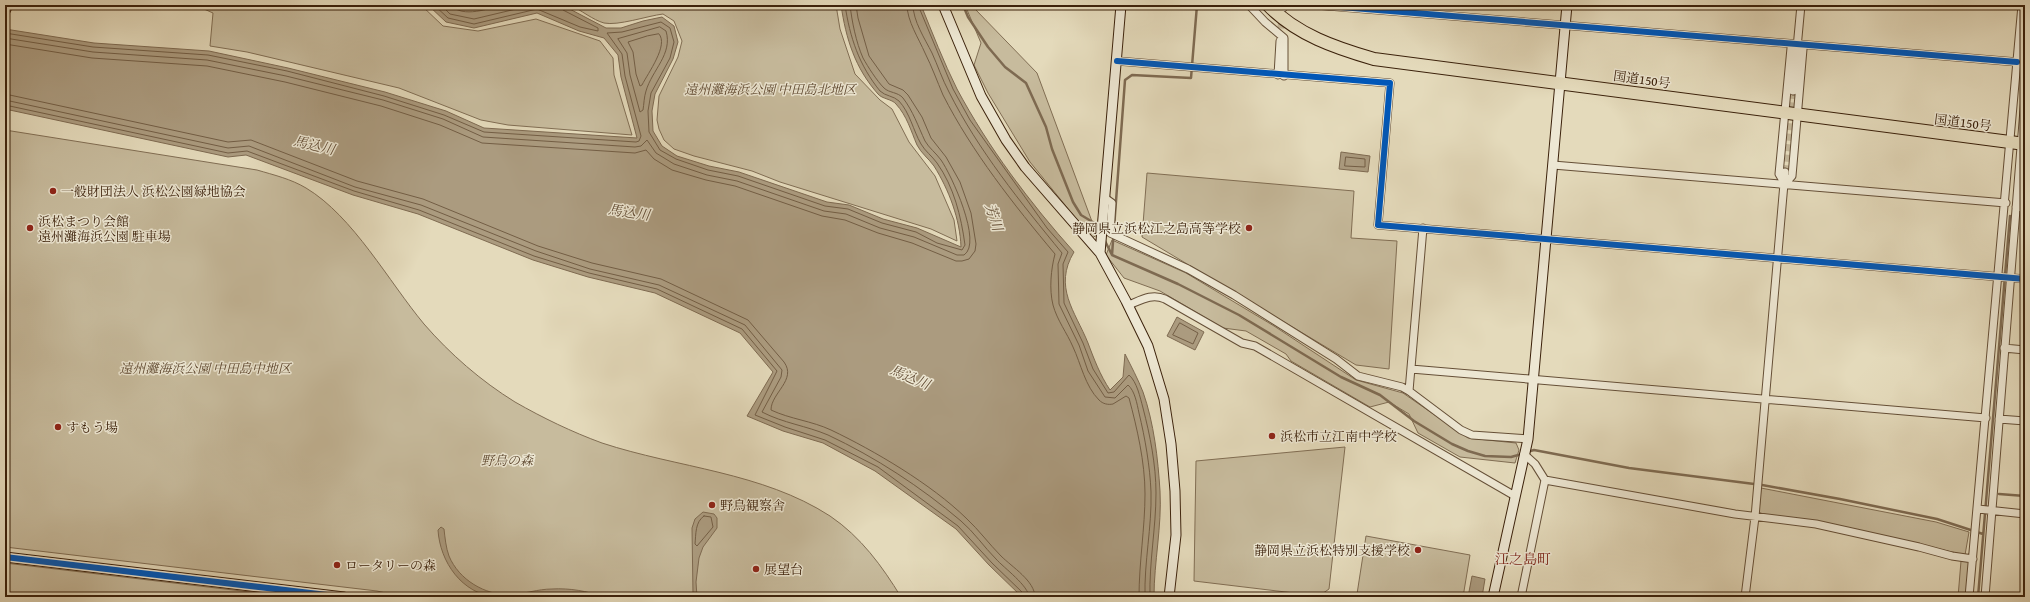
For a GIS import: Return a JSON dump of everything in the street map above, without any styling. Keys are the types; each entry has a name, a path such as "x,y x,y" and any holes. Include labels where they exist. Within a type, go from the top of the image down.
{"highway":[{"name":"国道150号","path":"1268,5 1305,32 1325,44 1374,59 1560,82 1784,113 2019,143"}],"street":[{"path":"5,11 8,5"},
{"path":"943,5 981,96 1012,149 1100,253 1129,305 1148,346 1164,399 1168,425 1176,517 1169,597"},
{"path":"1100,253 1121,5"},
{"path":"1250,5 1265,22 1284,38 1281,76"},
{"path":"1316,5 1566,24 2017,62"},
{"path":"1493,597 1528,439 1567,5"},
{"path":"1793,91 1801,5"},
{"path":"1970,597 1973,559 1985,510 1999,419 2016,207 2019,143 2017,62 2022,5"},
{"path":"1280,41 1281,76"},
{"path":"1785,184 1779,174 1784,113 1791,48 1798,44"},
{"path":"1785,184 1792,176 1798,114 1803,49 1798,44"},
{"path":"1117,61 1281,76 1390,83 1378,225 2025,279"},
{"path":"1985,597 1986,418 2006,203 2019,143 2025,97"},
{"path":"1553,165 2006,203"},
{"path":"1745,597 1755,517 1779,258 1785,172"},
{"path":"1105,198 1112,203 1110,233 1188,269 1234,295 1323,350 1358,376 1402,387 1461,430 1472,434 1528,439"},
{"path":"2016,207 2025,208"},
{"path":"1409,391 1423,228"},
{"path":"1129,305 1143,299 1158,296 1166,299 1242,343 1255,346 1515,496"},
{"path":"2004,348 2025,350"},
{"path":"1411,369 1986,418"},
{"path":"1999,419 2025,421"},
{"path":"1521,597 1545,480 1535,464 1524,454"},
{"path":"1545,480 1755,517 1816,524 1919,547 1952,556 1973,559"},
{"path":"1985,510 2025,514"},
{"path":"5,557 344,597"}],"green space":[{"path":"195,5 421,5 443,26 478,31 536,19 600,41 613,58 614,75 632,135 508,125 481,120 399,88 247,52 210,46 213,13"},
{"name":"遠州灘海浜公園 中田島北地区","path":"570,5 836,5 840,29 855,74 880,100 892,109 909,142 935,176 954,220 957,241 931,229 780,182 752,171 694,156 674,149 664,140 657,120 659,96 678,57 682,41 674,21 663,14 610,24 596,20"},
{"path":"965,5 976,5 975,9 1037,73 1097,235 1092,238 1030,162 988,93 974,65 981,43"},
{"name":"遠州灘海浜公園 中田島中地区","path":"5,130 257,170 294,182 306,188 323,200 355,232 424,324 444,346 478,376 502,394 547,419 602,443 631,452 748,480 804,501 830,516 852,533 878,563 901,597 403,597 377,591 5,547"},
{"path":"1147,173 1354,191 1351,238 1397,241 1389,369 1356,365 1142,237"},
{"path":"1112,240 1186,273 1274,326 1356,380 1403,393 1468,438 1516,443 1519,450 1515,463 1460,457 1418,433 1409,414 1389,402 1370,407 1291,361 1286,354 1246,331 1223,328 1160,291 1124,278 1106,255"},
{"path":"1345,447 1329,589 1319,596 1194,581 1196,461"},
{"path":"1761,488 1936,522 1969,532 1965,555 1830,524 1763,514 1759,512"},
{"path":"1366,536 1470,555 1463,597 1376,597 1357,594"},
{"path":"1961,561 1970,562 1967,597 1958,597"},
{"path":"5,563 292,597 5,597"}],"water":[{"path":"428,5 562,5 606,28 621,28 662,17 674,26 678,42 673,59 655,94 652,111 653,131 662,146 677,156 709,166 739,172 827,202 849,205 883,219 917,228 961,247 956,215 949,195 934,166 917,145 900,109 894,102 878,94 863,74 849,41 841,5 921,5 952,79 982,132 1026,194 1074,252 1068,265 1066,276 1068,299 1106,384 1110,390 1123,377 1125,354 1143,392 1155,441 1160,491 1160,517 1154,597 1022,597 989,565 956,529 875,471 823,443 783,431 747,416 773,372 740,333 655,293 588,277 533,260 418,214 353,195 246,155 228,157 5,109 5,29 94,43 209,51 288,68 385,92 446,111 484,128 637,138 621,77 618,55 604,38 579,31 537,13 474,28 446,22"},
{"path":"1341,152 1370,156 1368,172 1339,169"},
{"path":"1177,317 1204,332 1195,350 1167,336"},
{"path":"703,512 714,514 717,518 717,528 703,547 699,558 696,582 697,597 691,597 693,594 692,528 695,519"},
{"path":"441,527 444,529 447,550 453,565 466,579 482,589 510,595 547,589 565,589 591,593 603,597 554,594 517,597 496,597 484,595 463,583 448,564 443,554 440,542 438,530"},
{"path":"1472,576 1485,579 1482,597 1468,597"}],"waterway":[{"path":"963,5 968,17 988,47 1005,67 1026,83 1046,127 1052,149 1073,202 1081,215 1096,224 1099,229"},
{"path":"1112,255 1125,80 1132,75 1191,78 1197,5"},
{"path":"2024,50 2025,37"},
{"path":"1978,597 2010,216"},
{"path":"1104,239 1112,255 1178,284 1239,315 1341,377 1380,395 1414,421 1452,444 1485,456 1511,457 1522,454"},
{"path":"1527,452 1534,450 1629,468 1762,485 1840,499 1937,519 1983,534"},
{"path":"1999,494 2025,496"}],"tunnel":[{"path":"1280,39 1282,16"},
{"path":"1785,172 1793,91"}],"cycle path":[{"path":"1316,5 2017,62"},
{"path":"1117,61 1390,83 1378,225 2025,279"},
{"path":"5,557 344,597"}],"place":[{"name":"一般財団法人 浜松公園緑地協会","path":"53,191"},
{"name":"浜松まつり会館 遠州灘海浜公園 駐車場","path":"30,228"},
{"name":"静岡県立浜松江之島高等学校","path":"1249,228"},
{"name":"すもう場","path":"58,427"},
{"name":"浜松市立江南中学校","path":"1272,436"},
{"name":"野鳥観察舎","path":"712,505"},
{"name":"静岡県立浜松特別支援学校","path":"1418,550"},
{"name":"ロータリーの森","path":"337,565"},
{"name":"展望台","path":"756,569"}],"district":[{"name":"江之島町","path":"1523,559"}],"water label":[{"name":"馬込川","path":"314,145"},
{"name":"馬込川","path":"629,212"},
{"name":"芳川","path":"994,217"},
{"name":"馬込川","path":"910,377"}],"park label":[{"name":"野鳥の森","path":"507,460"}]}
